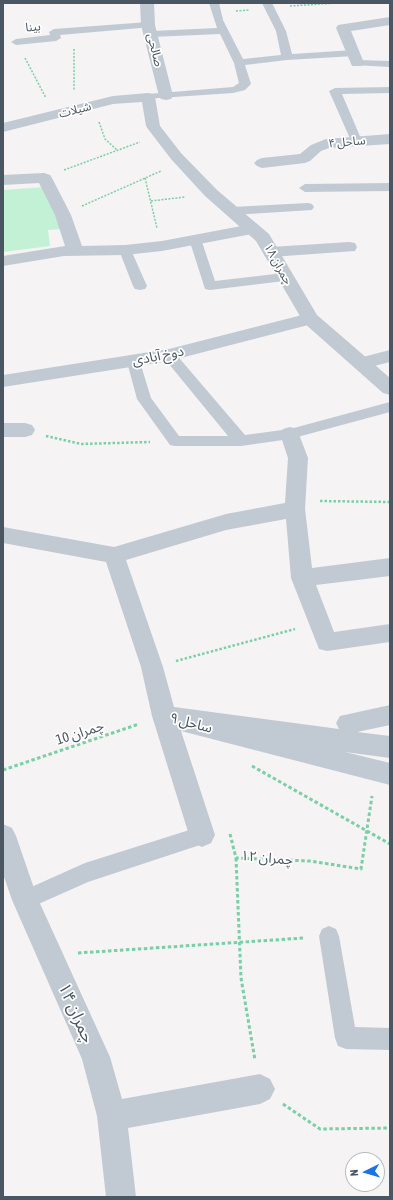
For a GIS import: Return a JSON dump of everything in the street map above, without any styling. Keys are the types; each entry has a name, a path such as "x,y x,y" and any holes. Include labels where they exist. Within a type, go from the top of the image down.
{"street":[{"name":"صالحی","path":"147,3 150,30 166,96"},
{"path":"355,58 343,28 390,21"},
{"name":"شیلات","path":"3,128 113,100 148,97"},
{"name":"چمران ۱۸","path":"148,97 153,126 182,162 211,193 263,238 284,277 310,319 390,388"},
{"path":"387,139 390,154"},
{"name":"ساحل ۴","path":"262,163 305,158 321,145 387,139"},
{"path":"3,180 44,178 63,215 76,252"},
{"path":"3,260 64,252 125,250 162,246 252,229"},
{"path":"271,252 349,247"},
{"name":"دوخ آبادی","path":"3,381 134,362 169,355 310,319"},
{"path":"362,363 390,356"},
{"path":"3,430 25,430"},
{"path":"290,434 298,458 295,505 302,578 327,642 390,633"},
{"path":"3,535 114,555 226,522 295,505"},
{"path":"114,555 152,667 164,716 202,835"},
{"path":"302,578 390,567"},
{"path":"348,723 390,715"},
{"name":"ساحل ۹","path":"164,716 390,747"},
{"name":"ساحل ۹","path":"164,716 390,774"},
{"name":"چمران ۱۴","path":"3,836 25,900 96,1058 112,1116 121,1197"},
{"path":"112,1116 260,1088"}],"lane":[{"path":"148,97 241,88 245,84 239,63 218,20 214,3"},
{"path":"267,3 281,31 287,57"},
{"path":"150,30 223,32"},
{"name":"بینا","path":"16,42 56,38 54,32 150,30"},
{"path":"239,63 287,57 355,58 390,64"},
{"path":"356,141 335,92 390,90"},
{"path":"305,188 390,187"},
{"path":"232,211 308,207"},
{"path":"195,239 210,286 284,277"},
{"path":"125,250 140,286"},
{"path":"169,355 241,441"},
{"path":"134,362 144,399 175,441 241,441 290,434 390,407"},
{"path":"25,900 84,873 202,835"},
{"path":"329,936 346,1038 390,1039"}],"path":[{"path":"56,38 72,38 75,52 74,110"},
{"name":"بینا","path":"16,42 54,115"},
{"path":"44,178 118,150 105,140 94,105"},
{"path":"63,215 182,162"},
{"path":"145,178 162,246"},
{"path":"151,201 211,193"},
{"path":"25,430 81,444 175,441"},
{"path":"295,505 390,502"},
{"path":"152,667 319,622"},
{"name":"چمران 10","path":"3,770 164,716"},
{"path":"246,763 390,844"},
{"name":"چمران ۱۲","path":"202,835 229,831 236,858 310,862 361,870 372,793"},
{"path":"236,858 241,978 260,1088 320,1129 390,1128"},
{"path":"50,955 329,936"}],"green space":[{"path":"45,187 61,229 48,230 50,246 3,252 3,190"}]}
